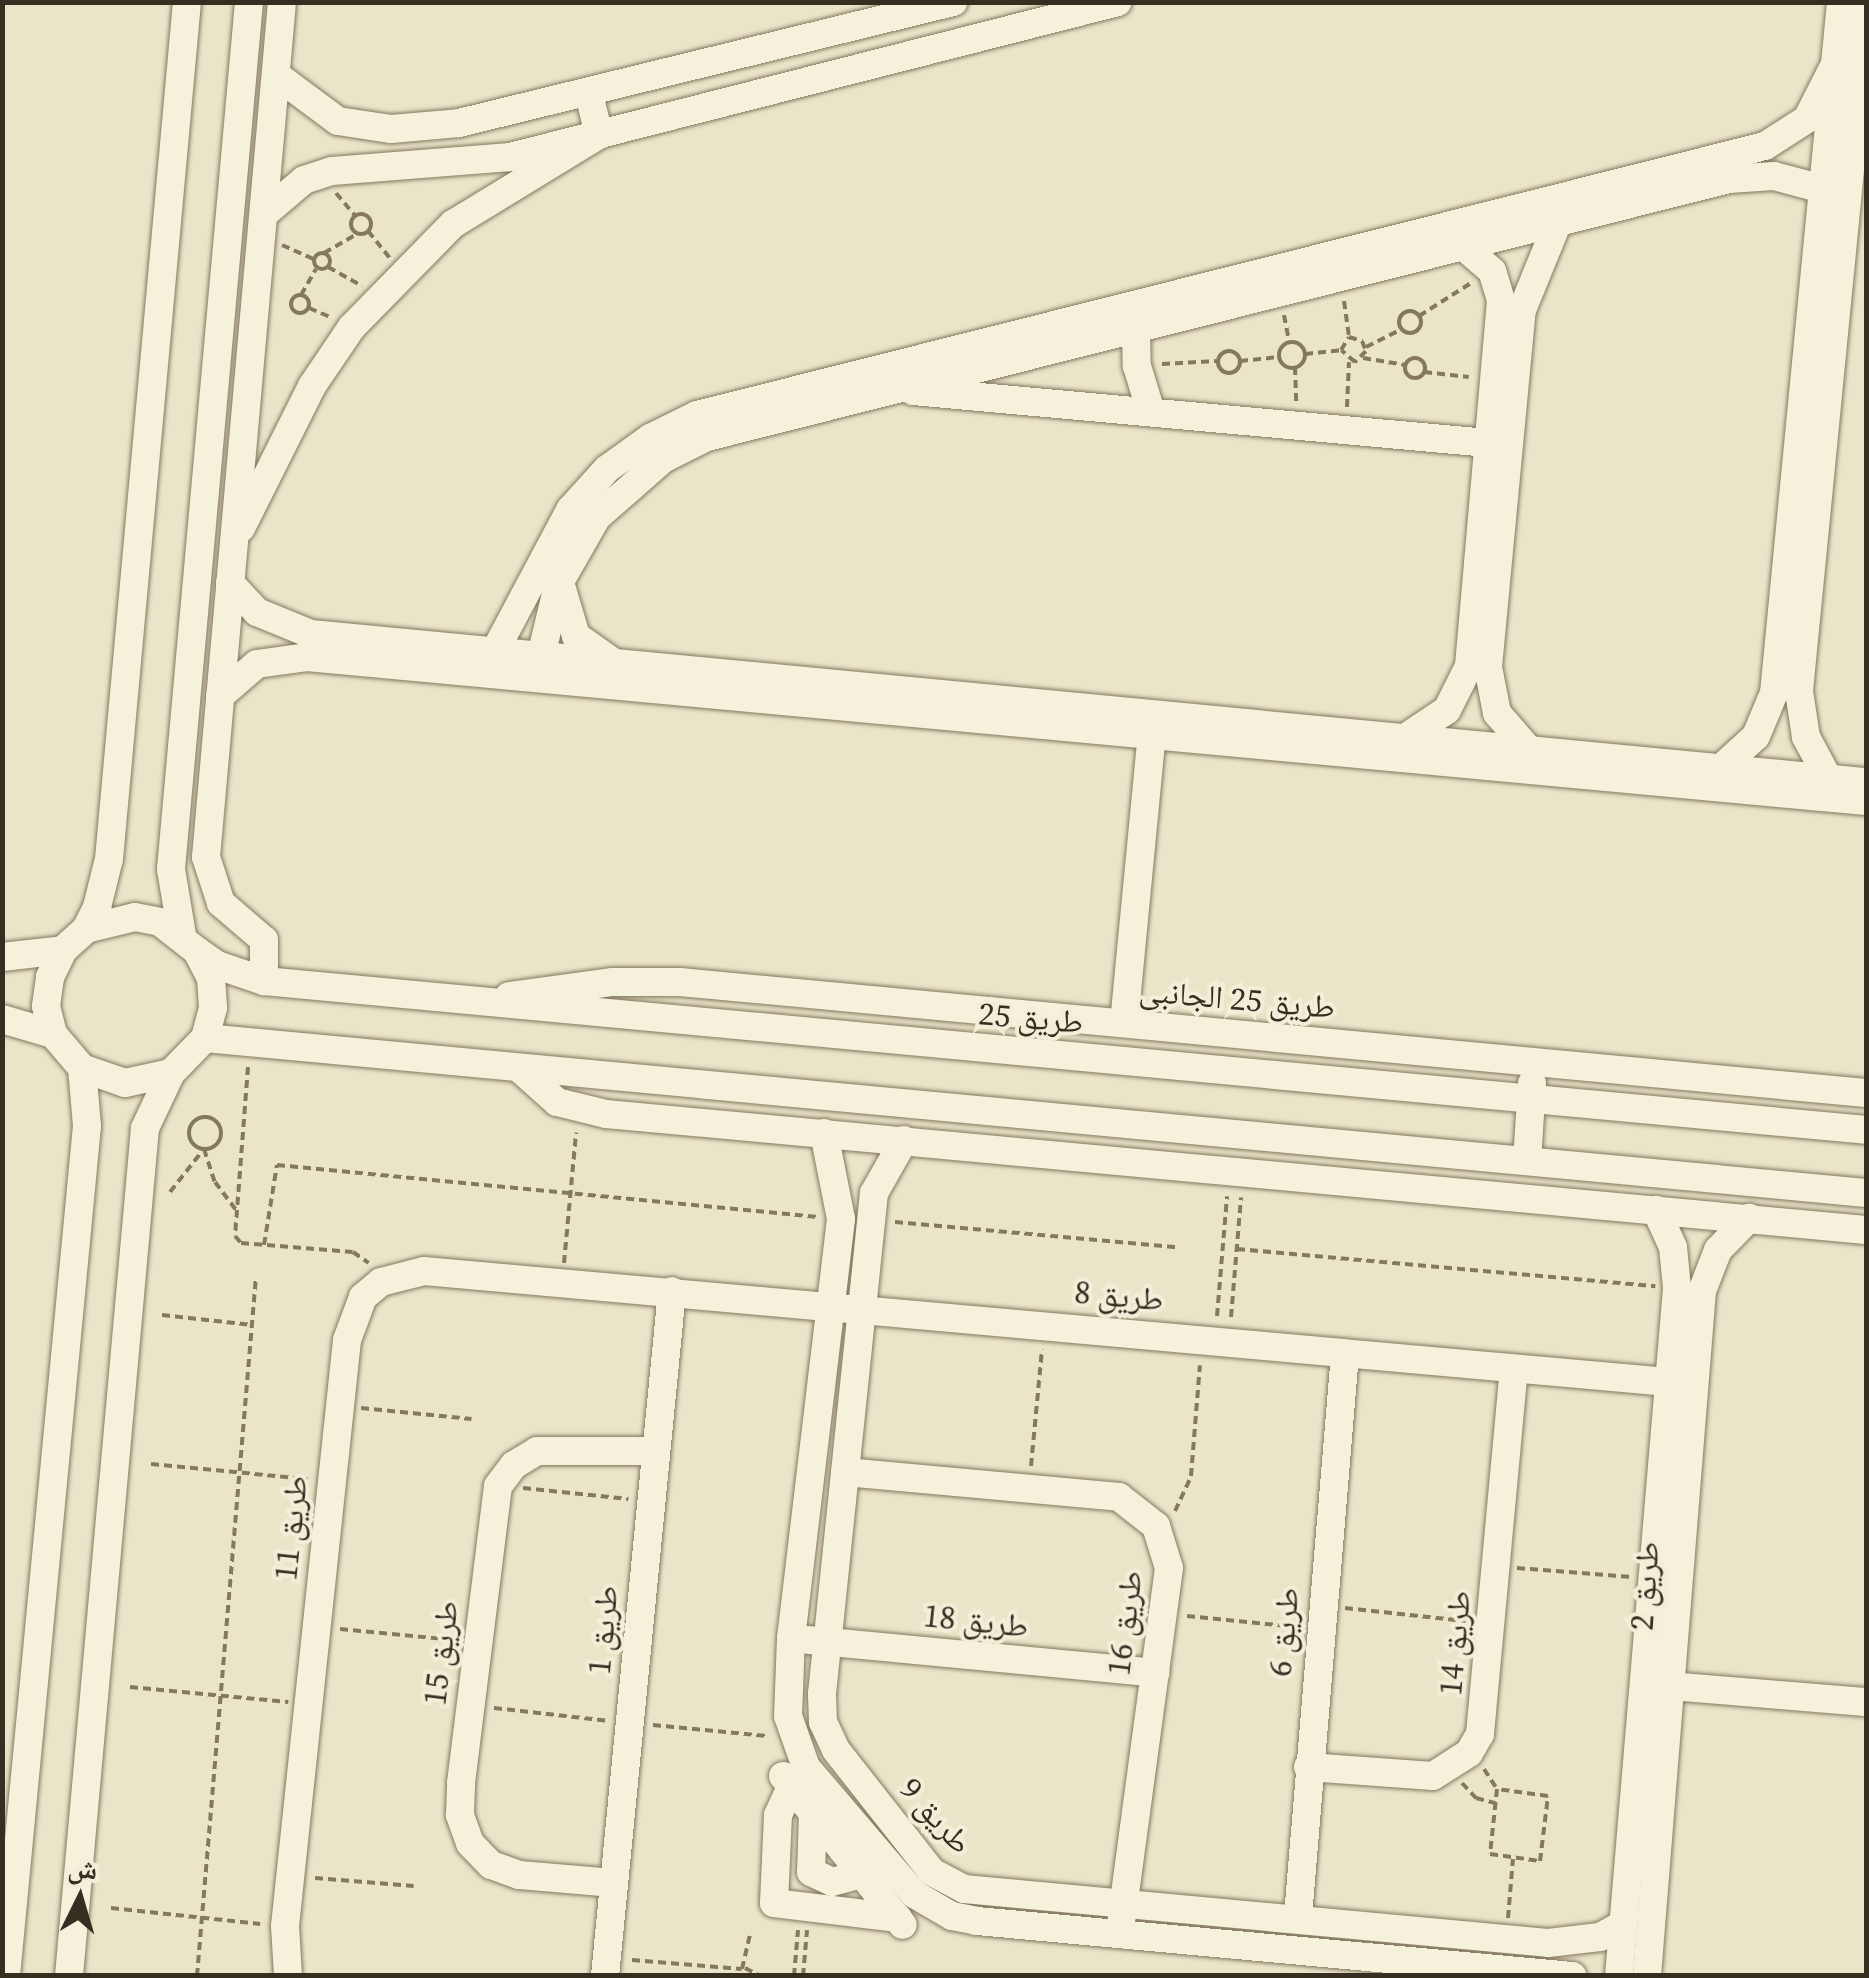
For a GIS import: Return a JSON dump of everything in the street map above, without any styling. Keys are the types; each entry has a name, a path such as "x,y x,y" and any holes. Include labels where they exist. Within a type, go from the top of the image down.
{"street":[{"path":"86,930 109,859 186,2"},
{"path":"69,1976 144,1128 171,1073 205,1038 214,1008 211,978 190,943 171,869 249,2"},
{"path":"264,981 264,940 221,903 206,857 282,2"},
{"path":"276,74 314,109 364,128 473,122 952,2"},
{"path":"263,222 304,180 332,171 480,161 599,135 1118,2"},
{"path":"1827,788 1806,737 1799,691 1821,336 1823,190 1841,2"},
{"path":"1720,768 1756,736 1774,692 1866,6"},
{"path":"1479,234 1558,222 1788,135 1822,98 1835,64"},
{"path":"588,94 599,135"},
{"path":"234,542 312,386 376,298 401,271 512,184 599,135"},
{"path":"495,651 570,510 616,479 682,422 752,412 1336,270 1656,186 1751,176 1823,190"},
{"path":"1528,760 1497,713 1489,691 1488,443 1525,298 1558,222"},
{"path":"1387,743 1448,710 1462,690 1489,558 1500,397 1501,300 1479,234"},
{"path":"1042,340 1136,328 1190,303"},
{"path":"1136,328 1138,366 1151,412"},
{"path":"896,377 1151,412 1488,443"},
{"path":"541,656 566,568 616,479"},
{"path":"566,568 562,596 568,624 618,674"},
{"path":"230,583 258,612 292,630 541,656 618,674"},
{"path":"220,696 236,677 282,657 618,674 1387,743 1827,788 1866,782"},
{"path":"1124,1023 1153,724"},
{"path":"1679,774 1720,768 1827,788 1866,801"},
{"path":"53,1034 50,977 64,950 86,930 135,917 190,943"},
{"name":"طريق 25","path":"190,943 217,966 264,981 1866,1130"},
{"path":"2,957 64,950"},
{"name":"طريق 25 الجانبى","path":"482,1002 547,988 680,982 1866,1093"},
{"path":"916,1042 920,1004"},
{"path":"2,1019 53,1034 82,1068 126,1083 171,1073"},
{"path":"205,1038 1866,1193"},
{"path":"1526,1161 1534,1062"},
{"path":"6,1976 87,1126 82,1068"},
{"path":"519,1068 536,1088 578,1110 1866,1230"},
{"name":"طريق 9","path":"824,1133 840,1219 786,1694 793,1738 806,1767 852,1842 914,1894 952,1916 1572,1976"},
{"name":"طريق 9","path":"904,1140 886,1164 870,1220 826,1642 824,1722 836,1750 932,1872 964,1889 1124,1900 1507,1938 1574,1943 1623,1924"},
{"name":"طريق 2","path":"1647,1976 1659,1685 1654,1579 1678,1288 1673,1247 1656,1210"},
{"name":"طريق 2","path":"1619,1976 1623,1924 1659,1685 1702,1291 1718,1250 1749,1218"},
{"path":"380,1282 424,1271 562,1282"},
{"name":"طريق 11","path":"288,1976 284,1926 340,1406 352,1317 380,1282"},
{"name":"طريق 8","path":"562,1282 1668,1382"},
{"name":"طريق 1","path":"606,1967 672,1291"},
{"name":"طريق 6","path":"1298,1916 1344,1354"},
{"name":"طريق 14","path":"1460,1761 1480,1734 1514,1369"},
{"path":"498,1486 514,1465 537,1451 655,1451"},
{"name":"طريق 16","path":"845,1472 1119,1497 1156,1526 1168,1568 1120,1931"},
{"name":"طريق 15","path":"498,1486 460,1815 470,1843 491,1864 519,1875 614,1884"},
{"name":"طريق 18","path":"791,1638 1154,1674"},
{"path":"1659,1685 1866,1702"},
{"path":"1308,1767 1414,1778 1460,1761"},
{"path":"786,1781 813,1813 852,1842 862,1874 903,1924 778,1908 773,1898 778,1816 786,1781"},
{"path":"813,1813 811,1872 832,1882 862,1874"}],"path":[{"path":"358,233 351,224 359,215 370,220 368,231 401,271"},
{"path":"263,222 314,259 317,268 301,295"},
{"path":"314,259 368,231"},
{"path":"324,253 328,267"},
{"path":"317,268 345,272 376,298"},
{"path":"1336,270 1350,338 1366,347"},
{"path":"1402,329 1406,312 1419,316 1492,271"},
{"path":"1363,358 1366,347 1402,329 1418,329 1419,316"},
{"path":"1279,357 1289,342 1305,354 1340,350 1350,338"},
{"path":"1340,350 1350,362 1348,430"},
{"path":"1138,366 1217,361 1228,351 1240,361"},
{"path":"1302,426 1295,367 1305,354"},
{"path":"1217,361 1229,374 1240,361 1279,357 1295,367"},
{"path":"1350,362 1363,358 1405,365 1416,358 1424,372 1500,397"},
{"path":"1405,365 1414,378 1424,372"},
{"path":"250,1042 235,1236 264,1244 353,1252 380,1282"},
{"path":"562,1282 578,1110"},
{"path":"170,1192 204,1149 222,1134 207,1117 189,1131 204,1149 214,1182 236,1210"},
{"path":"264,1244 277,1166 840,1219"},
{"path":"1156,1526 1184,1498 1190,1476 1237,1249 1236,1171"},
{"path":"1215,1341 1236,1171"},
{"path":"870,1220 1177,1246"},
{"path":"1237,1249 1678,1288"},
{"path":"197,1976 219,1696 244,1473 256,1278"},
{"path":"162,1315 252,1325"},
{"path":"1029,1490 1044,1324"},
{"path":"340,1406 471,1419"},
{"path":"150,1464 332,1481"},
{"path":"498,1486 650,1501"},
{"path":"1497,1566 1654,1579"},
{"path":"1162,1614 1492,1624"},
{"path":"316,1626 478,1642"},
{"path":"130,1687 307,1704"},
{"path":"1460,1761 1497,1789 1548,1796 1542,1859 1490,1854 1497,1789"},
{"path":"1460,1761 1476,1798 1495,1802"},
{"path":"1507,1938 1513,1859"},
{"path":"290,1876 414,1886"},
{"path":"111,1908 284,1926"},
{"path":"794,1976 804,1911"},
{"path":"803,1976 804,1911"},
{"path":"745,1968 750,1933"},
{"path":"606,1967 745,1968 761,1976"}]}
